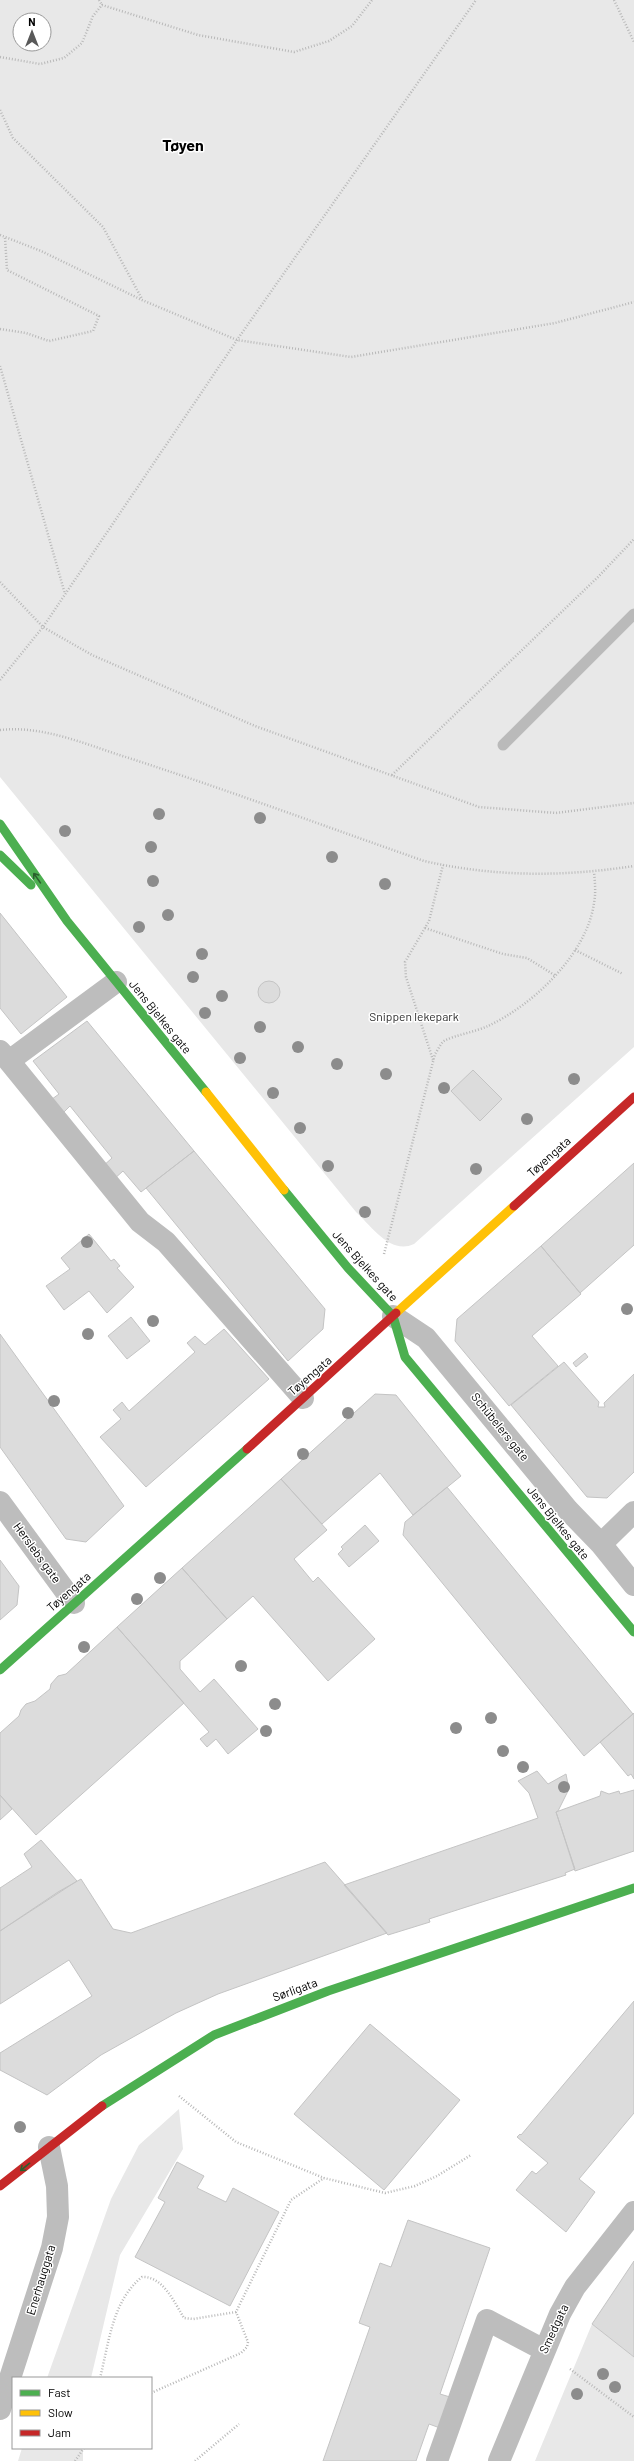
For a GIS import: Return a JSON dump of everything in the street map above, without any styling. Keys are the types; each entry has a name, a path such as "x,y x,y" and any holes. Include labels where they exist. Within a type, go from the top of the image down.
{"street":[{"name":"Jens Bjelkes gate","path":"0,824 67,921 348,1268 393,1316 405,1357 634,1632"},
{"name":"Jens Bjelkes gate","path":"0,855 67,921"},
{"path":"116,982 4,1056 140,1222 166,1242 303,1398"},
{"name":"Tøyengata","path":"0,1670 303,1398 634,1097"},
{"name":"Schübelers gate","path":"393,1316 426,1338 568,1510 601,1544 634,1585"},
{"name":"Herslebs gate","path":"0,1502 74,1603"},
{"path":"601,1544 634,1512"},
{"name":"Sørligata","path":"0,2186 133,2085 214,2036 328,1991 634,1888"},
{"name":"Enerhauggata","path":"0,2409 52,2248 58,2217 57,2186 50,2147"},
{"name":"Smedgata","path":"499,2461 544,2350 575,2287 634,2212"},
{"path":"437,2461 487,2320 544,2350"}],"path":[{"path":"99,0 102,5 198,35 294,52 329,41 352,26 372,0"},
{"path":"0,680 43,627 237,340 476,0"},
{"path":"614,0 634,42"},
{"path":"0,57 40,64 64,58 82,43 93,16 102,5"},
{"path":"0,110 13,138 103,227 142,300"},
{"path":"0,235 41,251 142,300 237,340 351,357 555,323 634,302"},
{"path":"0,328 26,333 48,341 93,331 99,316 7,270 5,237"},
{"path":"0,366 66,594"},
{"path":"392,775 599,576 634,540"},
{"path":"0,582 43,627 92,655 255,726 479,807 556,813 634,803"},
{"path":"0,730 28,729 62,737 169,771 424,861 479,872 521,875 594,872 634,866"},
{"path":"434,1061 405,969 405,962 428,921 443,865"},
{"path":"384,1254 435,1054 444,1041 487,1026 508,1016 527,1002 556,976 575,950 591,917 594,902 594,872"},
{"path":"425,928 503,954 527,958 556,976"},
{"path":"575,950 623,974"},
{"path":"179,2096 236,2142 324,2178 385,2193 415,2186 437,2176 471,2155"},
{"path":"152,2393 244,2350 248,2342 236,2312 291,2200 324,2178"},
{"path":"100,2377 117,2311 124,2295 142,2277 150,2277 162,2284 184,2318 199,2318 236,2312"},
{"path":"544,2350 634,2417"},
{"path":"195,2461 239,2424"},
{"path":"75,2461 83,2449"}],"green space":[{"name":"Snippen lekepark","path":"0,0 634,0 634,1047 414,1244 397,1246 390,1243 375,1232 356,1212 0,777"},
{"path":"179,2109 183,2149 120,2255 91,2377 47,2377 111,2199 139,2145"},
{"path":"592,2324 634,2357 634,2461 535,2461"},
{"path":"22,2449 83,2450 83,2461 18,2461"}],"building":[{"path":"0,913 67,997 21,1034 0,1008"},
{"path":"265,981 273,981 280,988 280,996 273,1003 265,1003 258,996 258,988"},
{"path":"87,1021 194,1151 141,1192 123,1171 113,1180 102,1167 112,1158 70,1106 60,1116 48,1102 59,1094 33,1061"},
{"path":"473,1070 502,1099 480,1121 451,1091"},
{"path":"194,1151 325,1309 323,1329 288,1361 146,1188"},
{"path":"634,1163 634,1245 580,1293 541,1246"},
{"path":"89,1234 111,1261 114,1259 120,1266 117,1268 134,1287 107,1313 89,1291 64,1310 46,1286 70,1269 61,1258"},
{"path":"541,1246 581,1294 532,1336 558,1366 509,1406 455,1341 457,1319"},
{"path":"131,1317 150,1341 127,1359 108,1336"},
{"path":"224,1329 269,1379 146,1487 100,1437 121,1419 113,1410 122,1402 129,1411 195,1352 187,1343 195,1336 205,1345"},
{"path":"0,1334 124,1506 86,1542 66,1539 0,1447"},
{"path":"585,1353 588,1357 576,1367 573,1363"},
{"path":"564,1362 599,1402 598,1407 605,1407 604,1403 634,1374 634,1472 607,1498 587,1497 511,1405"},
{"path":"375,1394 396,1395 461,1476 413,1515 380,1473 322,1524 281,1479"},
{"path":"281,1479 327,1530 294,1559 313,1582 318,1577 375,1639 328,1681 253,1596 227,1619 182,1568"},
{"path":"447,1487 633,1714 584,1756 403,1535 405,1522"},
{"path":"365,1525 379,1541 349,1567 338,1554 343,1549 341,1547"},
{"path":"0,1560 19,1586 17,1605 0,1620"},
{"path":"182,1568 227,1619 180,1661 180,1669 200,1692 214,1679 258,1729 228,1754 216,1739 207,1747 200,1739 209,1732 117,1627"},
{"path":"117,1627 184,1703 36,1835 0,1795 0,1733 19,1716 21,1710 26,1704 35,1701 50,1689 51,1684 58,1676 66,1674"},
{"path":"634,1713 634,1779 631,1774 628,1776 600,1742"},
{"path":"537,1771 548,1784 566,1774 569,1789 558,1811 556,1812 575,1869 565,1873 566,1875 429,1919 430,1922 388,1935 344,1885 538,1818 529,1793 518,1781"},
{"path":"634,1790 634,1851 575,1871 556,1812 600,1796 601,1791 609,1794 619,1791 620,1794"},
{"path":"0,1795 12,1809 0,1820"},
{"path":"41,1840 77,1881 0,1931 0,1888 32,1867 24,1854"},
{"path":"325,1862 387,1933 218,1994 176,2013 101,2055 47,2095 0,2070 0,2053 92,1996 69,1960 0,2004 0,1931 58,1892 81,1879 113,1929 131,1933"},
{"path":"634,2001 634,2113 579,2179 595,2192 566,2232 516,2190 532,2171 536,2174 548,2163 517,2137 520,2134 521,2135"},
{"path":"370,2024 460,2100 384,2190 294,2114"},
{"path":"177,2162 204,2176 197,2188 226,2202 233,2188 279,2212 230,2306 135,2257 165,2202 158,2198"},
{"path":"408,2220 490,2248 440,2394 450,2397 440,2428 429,2424 416,2461 323,2461 370,2327 359,2323 380,2263 391,2267"},
{"path":"634,2261 634,2357 592,2324"}],"waterway":[{"path":"503,745 634,614"}],"traffic: fast":[{"path":"0,824 67,921 206,1092"},
{"path":"0,855 31,885"},
{"path":"284,1190 348,1268 393,1316 405,1357 634,1632"},
{"path":"0,1670 247,1449"},
{"path":"102,2106 214,2035 328,1991 634,1888"}],"traffic: slow":[{"path":"206,1092 284,1190"},
{"path":"396,1313 514,1206"}],"traffic: jam":[{"path":"514,1206 634,1097"},
{"path":"247,1449 396,1313"},
{"path":"0,2186 102,2106"}],"district":[{"name":"Tøyen","path":"183,145"}]}
